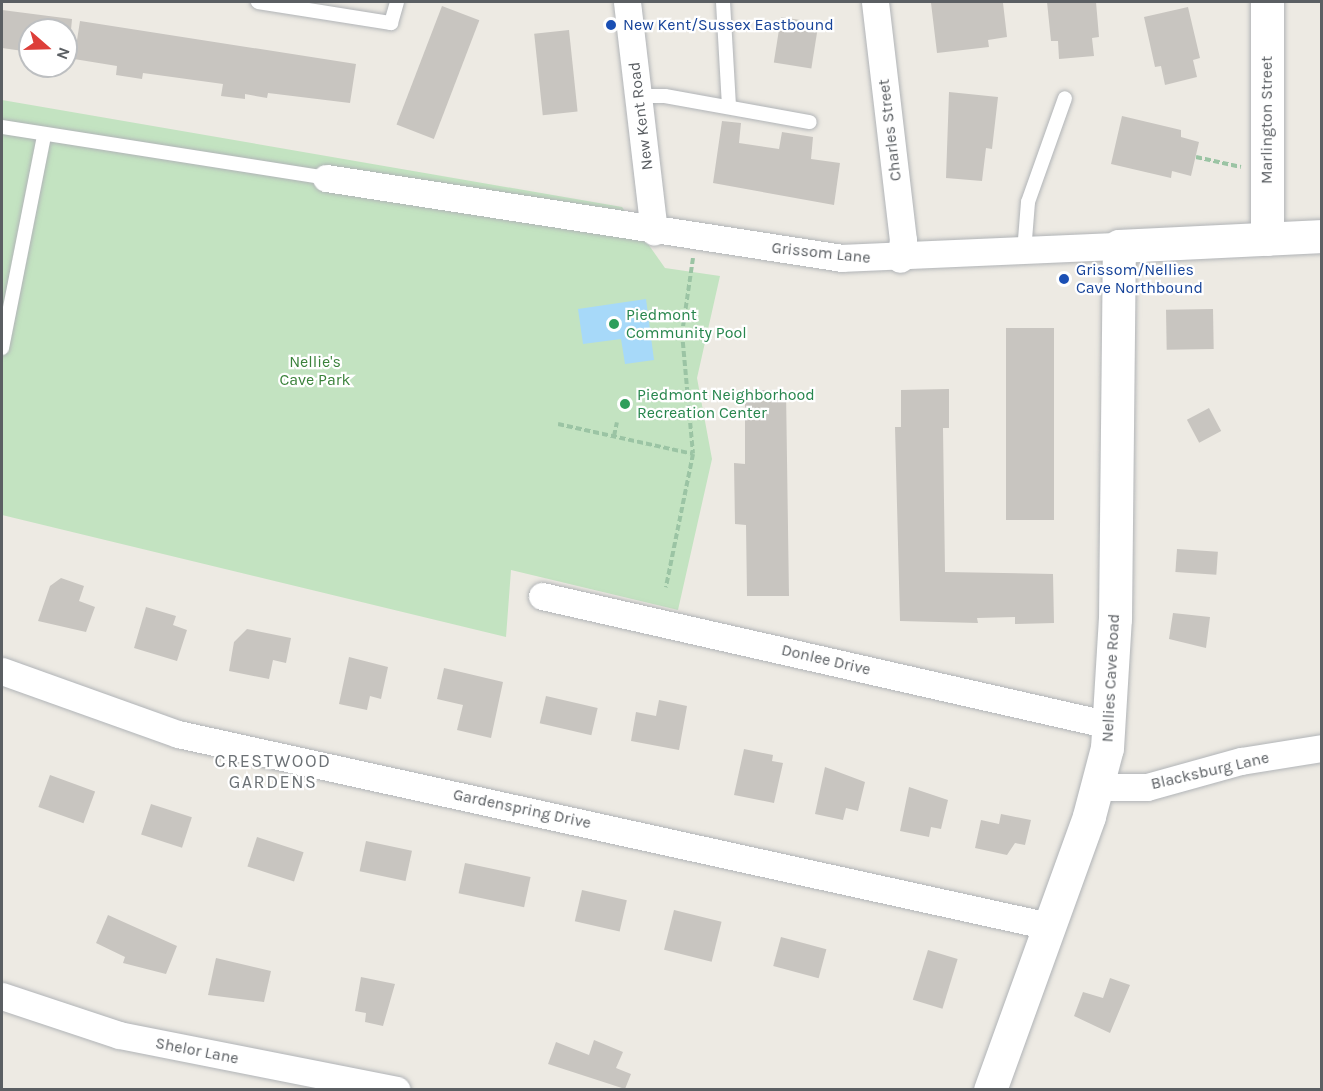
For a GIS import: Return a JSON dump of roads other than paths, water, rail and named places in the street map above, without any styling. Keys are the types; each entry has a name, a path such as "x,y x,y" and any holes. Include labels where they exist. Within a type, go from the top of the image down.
{"street":[{"name":"New Kent Road","path":"627,2 654,231"},
{"name":"Charles Street","path":"875,2 903,240 900,259"},
{"name":"Marlington Street","path":"1267,2 1267,239"},
{"name":"Grissom Lane","path":"326,178 804,253 900,259 1322,236"},
{"name":"Nellies Cave Road","path":"990,1089 1098,787 1110,725 1119,246"},
{"name":"Donlee Drive","path":"542,596 1110,725"},
{"name":"Gardenspring Drive","path":"2,671 178,734 1049,926"},
{"name":"Blacksburg Lane","path":"1098,787 1147,787 1242,761 1322,748"},
{"name":"Shelor Lane","path":"2,996 119,1035 398,1089"}],"lane":[{"path":"258,2 391,23 397,2"},
{"path":"723,2 729,106"},
{"path":"639,96 729,106 810,122"},
{"path":"1024,252 1028,202 1065,98"},
{"path":"2,128 326,178"},
{"path":"2,348 44,135"}],"water":[{"name":"Piedmont Community Pool","path":"646,299 654,360 625,364 621,339 583,344 578,309"}],"place":[{"name":"New Kent/Sussex Eastbound","path":"611,25"},
{"name":"Grissom/Nellies Cave Northbound","path":"1064,279"},
{"name":"Piedmont Community Pool","path":"614,324"},
{"name":"Piedmont Neighborhood Recreation Center","path":"625,404"}],"district":[{"name":"CRESTWOOD GARDENS","path":"273,772"}],"park label":[{"name":"Nellie's Cave Park","path":"315,371"}]}
